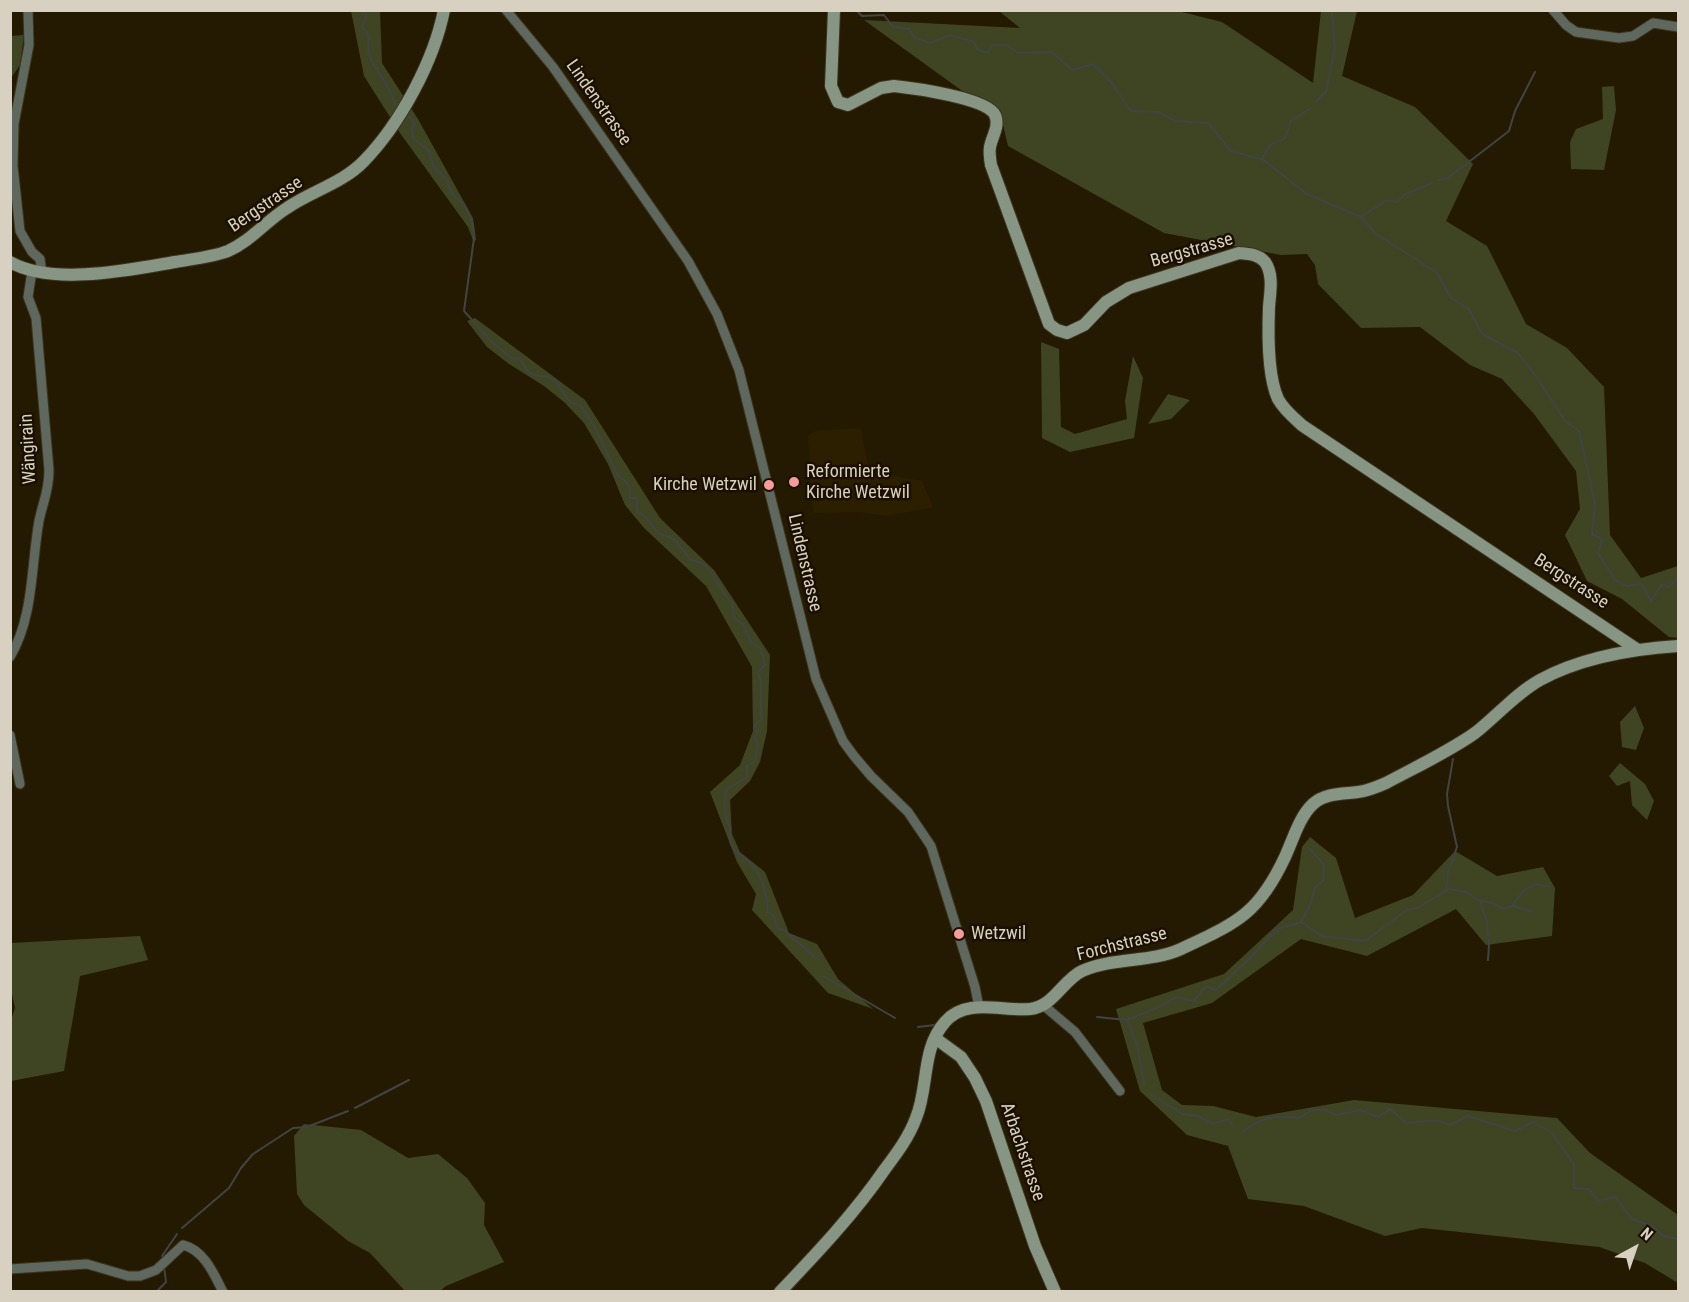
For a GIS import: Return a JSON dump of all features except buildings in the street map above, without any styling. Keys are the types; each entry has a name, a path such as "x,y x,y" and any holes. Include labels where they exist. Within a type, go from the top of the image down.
{"street":[{"path":"28,10 29,45 14,124 13,166 20,231 32,252 39,259 37,272"},
{"name":"Bergstrasse","path":"10,262 37,272 120,272 227,251 250,238 287,208 349,175 365,160 405,106 439,35 444,10"},
{"name":"Lindenstrasse","path":"506,10 553,67 675,242 705,289 717,314 739,370 816,679 843,741 871,776 908,812 931,846 975,987 979,1007"},
{"name":"Bergstrasse","path":"834,10 831,86 838,102 848,105 881,88 894,86 972,101 988,107 995,115 997,128 990,148 991,165 1049,324 1067,333 1084,325 1106,302 1129,288 1239,253 1255,255 1265,262 1271,282 1269,339 1271,370 1278,398 1287,411 1303,426 1638,650"},
{"path":"1553,10 1566,25 1576,32 1619,38 1633,36 1653,23 1678,27"},
{"name":"Wängirain","path":"10,657 17,646 26,617 40,517 49,487 36,318 28,297 37,272"},
{"name":"Forchstrasse","path":"1043,1005 1078,973 1103,965 1170,954 1247,914 1264,896 1306,812 1319,800 1374,788 1423,763 1473,734 1520,693 1543,679 1590,661 1638,650 1678,646"},
{"path":"10,735 20,784"},
{"path":"780,1292 846,1222 898,1151 917,1118 927,1060 935,1038 949,1018 960,1011 979,1007 1030,1009 1043,1005 1075,1032 1120,1091"},
{"name":"Arbachstrasse","path":"935,1038 961,1057 979,1086 1035,1246 1055,1292"},
{"path":"10,1269 87,1264 128,1276 140,1276 156,1270 183,1245 188,1246 205,1259 223,1292"}],"shaded area":[{"path":"861,428 868,466 888,475 922,481 933,507 888,516 858,512 813,513 808,435 816,431"}],"green space":[{"path":"351,11 380,11 382,63 418,119 473,218 476,239 474,243 468,227 400,133 364,76"},
{"path":"999,11 1178,11 1222,22 1313,83 1321,11 1357,11 1342,76 1415,107 1473,164 1446,221 1487,246 1526,324 1567,348 1604,387 1610,535 1641,578 1678,566 1678,638 1669,637 1622,599 1587,581 1565,535 1580,509 1576,471 1534,414 1502,379 1470,365 1420,327 1361,328 1318,284 1315,265 1307,254 1281,255 1164,233 1008,146 1000,112 972,98 864,20 1020,28"},
{"path":"24,35 20,65 11,78 11,36"},
{"path":"1614,86 1616,110 1604,170 1571,169 1570,142 1576,129 1603,119 1602,87"},
{"path":"475,318 585,400 660,518 714,570 770,655 767,731 760,762 750,781 730,800 732,834 740,852 765,872 789,933 817,944 838,979 873,1009 828,993 752,910 756,894 737,862 710,792 740,765 753,731 752,667 706,586 644,528 625,505 608,464 584,423 564,402 544,386 487,347 467,321"},
{"path":"1041,342 1059,349 1061,427 1075,434 1127,419 1125,401 1133,356 1143,378 1134,438 1070,452 1042,438"},
{"path":"1168,394 1190,400 1171,419 1148,424"},
{"path":"1635,706 1644,728 1636,750 1622,747 1620,722"},
{"path":"1620,763 1645,784 1654,801 1647,820 1632,805 1630,781 1617,786 1609,776"},
{"path":"1310,837 1336,858 1355,918 1413,895 1455,851 1497,876 1543,867 1555,888 1552,936 1486,945 1456,909 1367,956 1301,939 1212,1003 1143,1023 1162,1090 1182,1105 1213,1106 1256,1117 1354,1100 1557,1118 1590,1153 1678,1215 1678,1283 1645,1263 1599,1247 1422,1228 1385,1236 1304,1206 1248,1199 1228,1146 1187,1135 1140,1091 1116,1009 1224,974 1293,910 1302,847"},
{"path":"140,936 148,960 80,976 64,1071 11,1081 11,1020 15,1008 11,989 11,943"},
{"path":"304,1124 361,1130 408,1158 438,1154 467,1178 485,1203 484,1225 504,1262 446,1286 440,1291 405,1291 370,1253 348,1241 304,1205 297,1194 294,1136"}],"waterway":[{"path":"365,10 366,18 362,26 369,36 371,59 398,108"},
{"path":"856,10 862,16 884,15 893,27 909,29 914,37 930,43 950,35 974,42 978,50 987,53 993,45 1006,45 1018,53 1052,52 1072,70 1093,64 1112,83 1131,111 1158,112 1176,121 1208,123 1231,151 1262,159 1307,194 1361,217 1375,233 1437,273 1451,298 1469,309 1482,334 1518,353 1565,421 1579,431 1595,504 1592,534 1602,539 1598,553 1615,580 1627,586 1642,584 1651,601 1662,584 1669,587 1678,577"},
{"path":"1316,102 1326,91 1335,48 1332,10"},
{"path":"1438,180 1448,178 1509,131 1515,111 1535,72"},
{"path":"1262,159 1270,145 1285,138 1291,121 1311,108"},
{"path":"406,116 411,118 415,124 412,127 413,138 429,151 433,166 447,180 455,197 465,206 473,225 474,238 464,311 493,343 513,359 518,358 530,373 553,380 568,400 580,405 594,426 618,476 628,484 630,498 637,498 637,511 645,516 658,533 674,539 691,560 699,562 710,571 726,597 732,602 735,619 743,624 751,642 761,649 765,665 758,672 761,682 761,720 755,725 757,735 754,737 758,744 755,761 747,766 747,777 727,789 724,803 730,827 729,836 733,848 751,864 759,875 765,890 768,912 774,916 777,928 785,931 816,958"},
{"path":"1361,217 1387,200 1397,202 1404,195 1432,183"},
{"path":"1446,891 1448,872 1457,847 1447,794 1453,759"},
{"path":"1301,922 1310,905 1315,887 1323,881 1324,865 1310,849"},
{"path":"1097,1017 1127,1020 1159,1007 1176,997 1194,1001 1206,986 1216,990 1277,929 1301,922 1322,936 1365,941 1407,910 1417,908 1449,889 1466,892 1478,900 1492,903 1503,909 1512,906 1524,890 1536,884 1548,887"},
{"path":"1480,901 1487,922 1488,960"},
{"path":"1513,906 1533,912"},
{"path":"823,976 895,1018"},
{"path":"1127,1020 1137,1044 1144,1084"},
{"path":"918,1027 935,1025"},
{"path":"355,1108 409,1080"},
{"path":"1150,1094 1183,1114 1198,1116 1213,1124 1228,1119 1233,1127"},
{"path":"1242,1133 1262,1120 1276,1117 1300,1118 1311,1110 1325,1110 1336,1115 1361,1110 1378,1117 1390,1109 1406,1123 1437,1120 1450,1125 1468,1116 1515,1131 1533,1122 1551,1132 1574,1164 1574,1188 1589,1189 1598,1201 1615,1197 1632,1219 1652,1226 1662,1235 1678,1239"},
{"path":"182,1228 229,1188 253,1154 293,1128 307,1127 348,1111"},
{"path":"162,1256 177,1234"},
{"path":"156,1292 166,1282 164,1266"}],"place":[{"name":"Reformierte Kirche Wetzwil","path":"794,482"},
{"name":"Kirche Wetzwil","path":"769,485"},
{"name":"Wetzwil","path":"959,934"}]}
